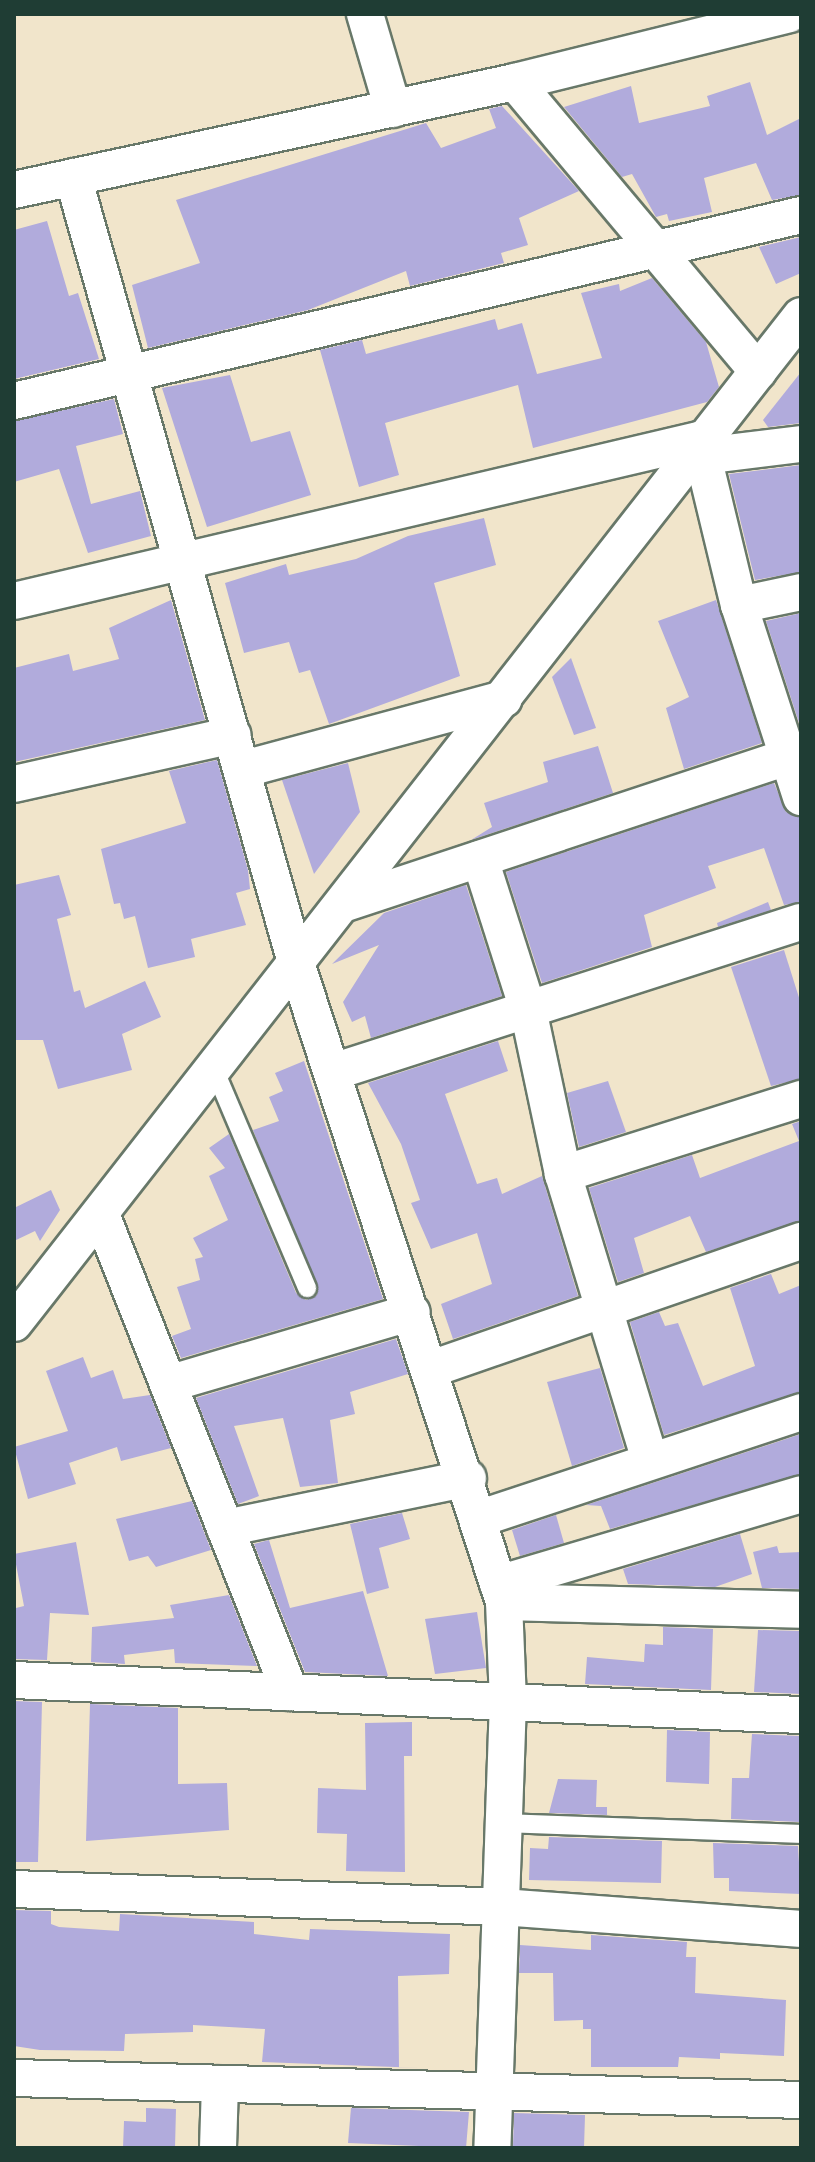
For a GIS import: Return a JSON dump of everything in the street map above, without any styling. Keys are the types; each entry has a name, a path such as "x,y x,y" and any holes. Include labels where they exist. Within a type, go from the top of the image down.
{"street":[{"path":"365,14 393,109"},
{"path":"14,190 515,82 698,25 789,14"},
{"path":"515,82 758,372"},
{"path":"73,177 297,966 468,1478 501,1593 508,1701 492,2148"},
{"path":"14,401 801,215"},
{"path":"14,1323 102,1217 799,322"},
{"path":"14,601 701,448 801,444"},
{"path":"346,903 480,859 797,782 739,605 701,448"},
{"path":"739,605 801,592"},
{"path":"14,784 238,752 504,699"},
{"path":"480,859 528,1009 563,1174 650,1461"},
{"path":"333,1072 801,922"},
{"path":"563,1174 801,1099"},
{"path":"102,1217 290,1692"},
{"path":"431,1369 801,1241"},
{"path":"168,1384 412,1312"},
{"path":"481,1518 801,1412"},
{"path":"225,1528 468,1478"},
{"path":"501,1593 801,1494"},
{"path":"501,1593 801,1610"},
{"path":"14,1680 801,1715"},
{"path":"14,1889 502,1907 801,1929"},
{"path":"14,2078 801,2100"},
{"path":"218,2148 220,2084"}],"lane":[{"path":"215,1071 307,1288"},
{"path":"505,1823 801,1834"}],"building":[{"path":"750,82 767,135 801,118 801,195 772,200 756,163 704,178 712,212 669,221 667,214 656,217 632,174 622,177 564,107 631,86 639,123 710,106 707,96"},
{"path":"502,106 579,191 519,218 528,245 501,253 504,263 410,286 406,271 308,310 148,348 132,285 200,263 176,200 426,123 441,148 496,128 489,109"},
{"path":"47,221 69,296 78,293 99,359 14,379 14,230"},
{"path":"801,237 801,273 776,284 759,247"},
{"path":"652,278 706,342 719,387 707,402 533,448 518,385 385,423 399,475 359,487 320,350 362,340 366,354 495,319 498,330 522,323 537,374 602,358 581,293 619,284 620,291"},
{"path":"801,372 801,423 768,427 763,420"},
{"path":"230,375 251,442 290,431 311,495 207,527 162,388"},
{"path":"114,399 123,434 76,446 91,504 140,491 151,536 88,553 59,469 14,482 14,421"},
{"path":"801,465 801,572 755,580 729,474"},
{"path":"484,518 496,565 434,583 460,676 329,724 310,670 299,673 289,642 244,653 225,583 286,564 289,575 356,559 408,536"},
{"path":"171,600 205,720 14,762 14,668 69,654 73,671 119,659 109,628"},
{"path":"716,600 762,743 684,769 666,708 689,697 658,621"},
{"path":"801,613 801,729 766,621"},
{"path":"571,658 596,728 574,735 552,677"},
{"path":"598,746 613,793 471,840 492,827 484,803 548,782 543,762"},
{"path":"217,760 248,870 250,889 236,893 246,925 191,939 195,957 148,968 135,916 124,919 120,903 114,904 101,849 186,823 169,771"},
{"path":"348,763 360,812 314,874 282,780"},
{"path":"774,783 786,812 801,817 801,902 784,905 764,848 708,866 716,888 644,915 652,947 542,983 506,872"},
{"path":"59,875 71,915 57,919 74,992 80,990 85,1008 145,981 161,1017 122,1034 132,1070 58,1089 43,1040 14,1040 14,885"},
{"path":"466,885 502,996 371,1038 365,1016 352,1022 343,1002 379,945 332,964 384,913"},
{"path":"768,902 771,910 718,927 717,923"},
{"path":"784,950 801,1004 801,1079 771,1086 731,967"},
{"path":"498,1041 508,1071 445,1094 477,1184 497,1178 502,1194 542,1176 578,1296 453,1339 441,1304 492,1284 477,1233 431,1249 411,1203 420,1200 401,1144 368,1083"},
{"path":"304,1061 383,1299 181,1358 172,1336 191,1329 177,1287 200,1280 195,1259 203,1257 193,1238 228,1220 209,1176 225,1168 209,1148 229,1134 296,1293 306,1300 317,1295 253,1130 279,1121 269,1097 283,1091 275,1073"},
{"path":"608,1081 626,1132 579,1147 567,1093"},
{"path":"801,1121 801,1221 706,1252 690,1216 634,1238 644,1273 618,1282 589,1188 692,1155 700,1178 799,1141 792,1124"},
{"path":"51,1190 60,1210 40,1241 35,1231 14,1241 14,1208"},
{"path":"771,1274 779,1294 801,1285 801,1392 664,1435 630,1322 659,1312 665,1326 678,1323 703,1386 755,1366 730,1288"},
{"path":"396,1339 408,1374 350,1392 355,1414 330,1420 338,1483 300,1487 283,1418 234,1426 259,1496 238,1504 196,1398"},
{"path":"83,1357 91,1378 113,1370 123,1399 150,1395 171,1448 121,1461 117,1447 69,1463 76,1484 28,1499 14,1447 68,1431 46,1371"},
{"path":"600,1368 624,1448 572,1466 547,1382"},
{"path":"801,1434 801,1474 610,1529 601,1506 586,1505"},
{"path":"192,1501 211,1550 156,1567 148,1556 129,1561 116,1519"},
{"path":"402,1513 410,1539 379,1548 389,1588 367,1594 350,1524"},
{"path":"556,1515 564,1543 520,1556 512,1530"},
{"path":"740,1534 752,1574 715,1587 628,1584 623,1569"},
{"path":"269,1540 290,1608 363,1591 388,1676 305,1672 254,1544"},
{"path":"76,1542 89,1615 50,1613 47,1660 14,1659 16,1608 24,1606 14,1554"},
{"path":"777,1546 779,1553 801,1552 801,1589 762,1588 753,1552"},
{"path":"229,1595 257,1666 175,1663 174,1649 124,1655 125,1664 91,1662 92,1627 174,1618 170,1605"},
{"path":"477,1612 486,1668 435,1674 425,1619"},
{"path":"663,1627 713,1629 711,1690 585,1684 587,1657 644,1662 645,1644 663,1645"},
{"path":"758,1630 801,1631 801,1694 754,1692"},
{"path":"14,1701 42,1702 38,1862 14,1862"},
{"path":"90,1704 178,1708 178,1784 227,1783 229,1830 86,1841"},
{"path":"412,1722 412,1756 404,1756 405,1872 346,1871 347,1834 317,1833 318,1788 366,1790 365,1723"},
{"path":"667,1730 710,1732 709,1784 666,1782"},
{"path":"752,1734 800,1736 799,1822 731,1819 732,1778 749,1778"},
{"path":"558,1779 597,1780 596,1807 607,1807 607,1815 549,1813"},
{"path":"549,1837 662,1841 661,1883 529,1880 530,1848 548,1849"},
{"path":"713,1843 798,1846 801,1894 729,1891 729,1878 714,1878"},
{"path":"14,1910 51,1911 51,1924 59,1927 119,1931 120,1914 254,1922 254,1934 309,1940 310,1929 450,1934 449,1974 398,1976 399,2067 422,2068 262,2062 265,2029 193,2025 193,2032 125,2034 124,2051 40,2050 14,2046"},
{"path":"591,1935 687,1942 686,1957 696,1957 695,1993 786,2000 784,2056 720,2053 720,2059 679,2057 678,2067 591,2067 591,2029 583,2029 583,2020 554,2021 553,1973 519,1973 520,1945 591,1950"},
{"path":"146,2108 176,2109 175,2148 123,2148 124,2121 146,2122"},
{"path":"351,2108 469,2112 466,2148 348,2143"},
{"path":"514,2113 585,2115 584,2148 513,2148"}]}
